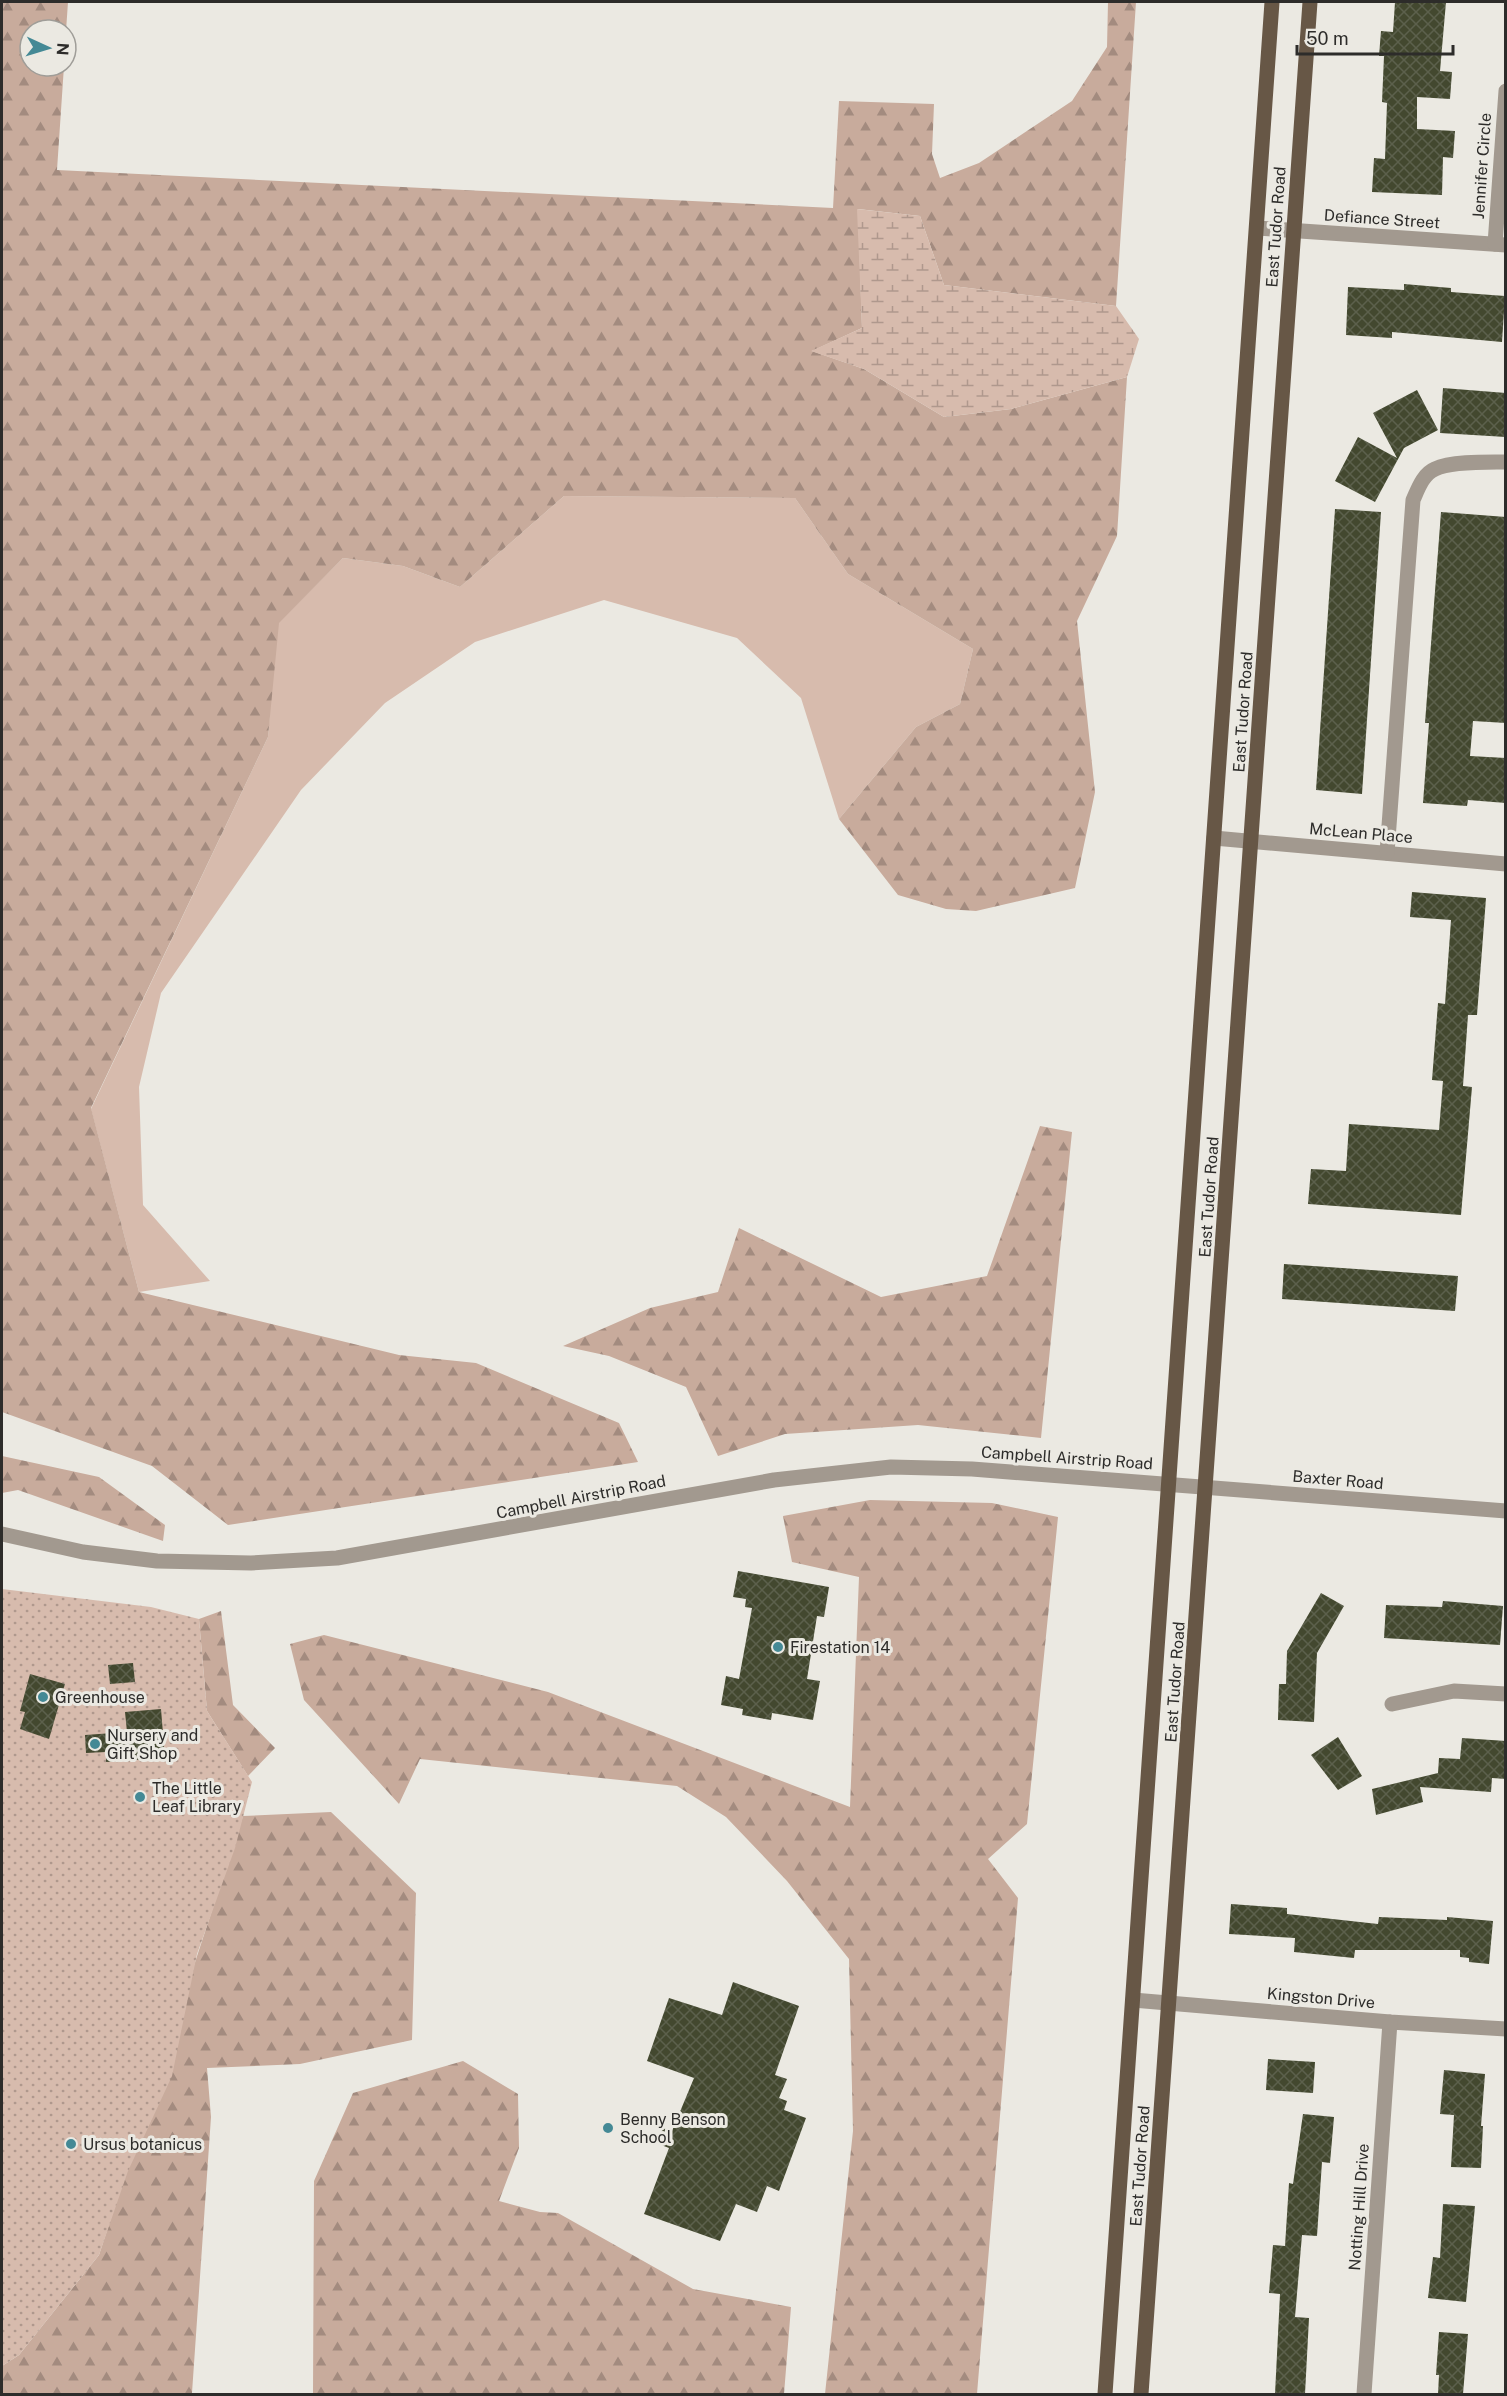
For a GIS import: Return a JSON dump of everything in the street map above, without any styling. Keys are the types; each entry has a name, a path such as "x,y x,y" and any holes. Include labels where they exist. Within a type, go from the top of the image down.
{"main road":[{"name":"East Tudor Road","path":"1105,2394 1272,2"},
{"name":"East Tudor Road","path":"1141,2394 1207,1487 1310,2"}],"street":[{"name":"Jennifer Circle","path":"1500,245 1506,91"},
{"name":"Defiance Street","path":"1257,228 1500,245"},
{"path":"1387,853 1413,500 1420,483 1434,469 1470,463 1506,462"},
{"name":"McLean Place","path":"1214,838 1506,864"},
{"name":"Campbell Airstrip Road","path":"2,1534 83,1552 120,1557 157,1561 251,1563 337,1558 763,1482 847,1470 891,1467 972,1469 1168,1484"},
{"name":"Baxter Road","path":"1168,1484 1506,1511"},
{"path":"1392,1704 1454,1691 1506,1694"},
{"name":"Kingston Drive","path":"1133,2000 1390,2022 1506,2029"},
{"name":"Notting Hill Drive","path":"1364,2394 1390,2022"}],"green space":[{"path":"2,2 68,2 67,18 18,18 18,78 63,78 57,170 833,208 839,101 934,104 932,154 940,178 979,163 1072,101 1107,47 1108,2 1136,2 1116,306 944,285 920,216 858,209 862,328 812,351 864,369 944,417 1011,409 1127,377 1117,536 1077,621 1095,792 1075,888 976,911 946,909 898,895 839,819 916,727 960,704 973,649 848,574 795,498 564,496 460,587 403,566 343,558 279,623 268,737 91,1108 139,1292 399,1355 476,1363 619,1423 638,1462 228,1525 152,1466 2,1412"},
{"path":"857,209 920,216 944,285 1116,306 1139,339 1127,377 1011,409 944,417 864,369 811,351 862,328"},
{"path":"564,496 795,498 848,574 973,649 960,704 916,727 839,819 801,698 737,638 604,600 475,642 385,703 301,790 161,993 139,1087 143,1205 210,1281 139,1292 91,1109 268,737 276,625 343,558 403,566 460,587"},
{"path":"1040,1126 1072,1132 1041,1438 918,1425 785,1434 718,1456 686,1387 609,1356 563,1346 650,1308 718,1292 739,1228 881,1297 987,1276"},
{"path":"2,1456 99,1477 165,1525 163,1541 18,1490 2,1493"},
{"path":"870,1500 992,1503 1058,1517 1027,1824 988,1859 1018,1898 977,2394 825,2394 853,2131 849,1959 787,1881 726,1817 677,1786 420,1759 399,1804 304,1700 290,1644 324,1635 548,1692 850,1807 859,1577 792,1562 783,1516"},
{"path":"2,1589 151,1607 199,1619 207,1711 252,1782 235,1848 197,1954 172,2076 128,2171 99,2255 19,2355 2,2366"},
{"path":"221,1611 233,1705 275,1748 248,1776 207,1711 199,1619"},
{"path":"331,1812 416,1893 412,2040 300,2064 207,2068 211,2117 192,2393 197,2394 2,2394 2,2366 19,2355 99,2255 243,1816"},
{"path":"463,2061 518,2094 519,2148 499,2201 540,2212 558,2213 693,2289 791,2307 784,2394 313,2394 314,2181 353,2093"}],"building":[{"path":"1395,2 1446,2 1440,71 1452,72 1450,99 1417,97 1417,129 1455,131 1453,158 1443,157 1442,195 1372,192 1374,158 1385,159 1387,103 1382,102 1384,56 1379,56 1381,31 1393,32"},
{"path":"1404,284 1451,288 1451,292 1505,296 1502,342 1392,332 1392,338 1346,335 1348,287 1404,290"},
{"path":"1443,388 1506,393 1506,437 1440,433"},
{"path":"1417,390 1438,430 1404,448 1375,502 1335,481 1358,437 1397,458 1373,413"},
{"path":"1335,509 1381,512 1362,794 1316,790"},
{"path":"1441,512 1506,517 1506,723 1473,721 1470,756 1506,758 1506,803 1468,800 1467,806 1423,803 1429,723 1425,723"},
{"path":"1412,892 1486,898 1477,1015 1468,1015 1463,1086 1472,1087 1461,1215 1308,1204 1311,1169 1346,1171 1349,1124 1439,1130 1443,1081 1432,1080 1438,1003 1445,1004 1451,920 1410,917"},
{"path":"1284,1264 1458,1276 1455,1311 1282,1299"},
{"name":"Firestation 14","path":"738,1571 829,1587 824,1617 817,1616 807,1679 820,1681 813,1720 772,1713 771,1720 742,1715 743,1709 721,1705 726,1676 739,1679 752,1608 745,1607 746,1599 733,1597"},
{"path":"1321,1593 1344,1606 1317,1653 1314,1722 1278,1720 1279,1684 1286,1684 1287,1651"},
{"path":"1443,1601 1503,1606 1500,1645 1384,1638 1386,1605 1442,1607"},
{"path":"133,1663 135,1682 110,1684 108,1665"},
{"name":"Greenhouse","path":"30,1674 65,1684 49,1739 20,1729 25,1712 20,1711"},
{"path":"161,1709 165,1758 106,1762 106,1752 86,1753 85,1735 127,1732 125,1712"},
{"path":"1338,1737 1362,1776 1338,1790 1311,1755"},
{"path":"1462,1738 1506,1741 1506,1779 1492,1778 1491,1792 1420,1787 1423,1802 1376,1815 1372,1789 1438,1773 1439,1758 1460,1759"},
{"path":"1231,1904 1287,1908 1287,1914 1378,1924 1379,1917 1447,1920 1447,1917 1493,1921 1489,1964 1469,1962 1469,1958 1460,1957 1460,1950 1355,1950 1354,1958 1294,1952 1295,1938 1229,1934"},
{"path":"733,1982 799,2006 775,2075 787,2079 779,2098 787,2101 784,2110 806,2118 779,2191 767,2186 757,2212 736,2204 720,2241 644,2214 669,2148 656,2143 663,2128 672,2131 694,2078 647,2061 669,1998 722,2015"},
{"path":"1268,2059 1315,2062 1313,2093 1266,2090"},
{"path":"1444,2070 1485,2074 1481,2168 1451,2167 1454,2115 1440,2114"},
{"path":"1303,2114 1334,2117 1330,2163 1322,2162 1317,2236 1302,2235 1295,2317 1309,2318 1305,2394 1275,2394 1280,2294 1269,2293 1273,2245 1285,2246 1289,2183 1293,2184"},
{"path":"1443,2204 1475,2206 1466,2302 1428,2298 1433,2257 1440,2258"},
{"path":"1439,2332 1468,2334 1463,2394 1438,2394 1439,2375 1436,2375"}],"place":[{"name":"Firestation 14","path":"778,1647"},
{"name":"Greenhouse","path":"43,1697"},
{"name":"Nursery and Gift Shop","path":"95,1744"},
{"name":"The Little Leaf Library","path":"140,1797"},
{"name":"Benny Benson School","path":"608,2128"},
{"name":"Ursus botanicus","path":"71,2144"}]}
